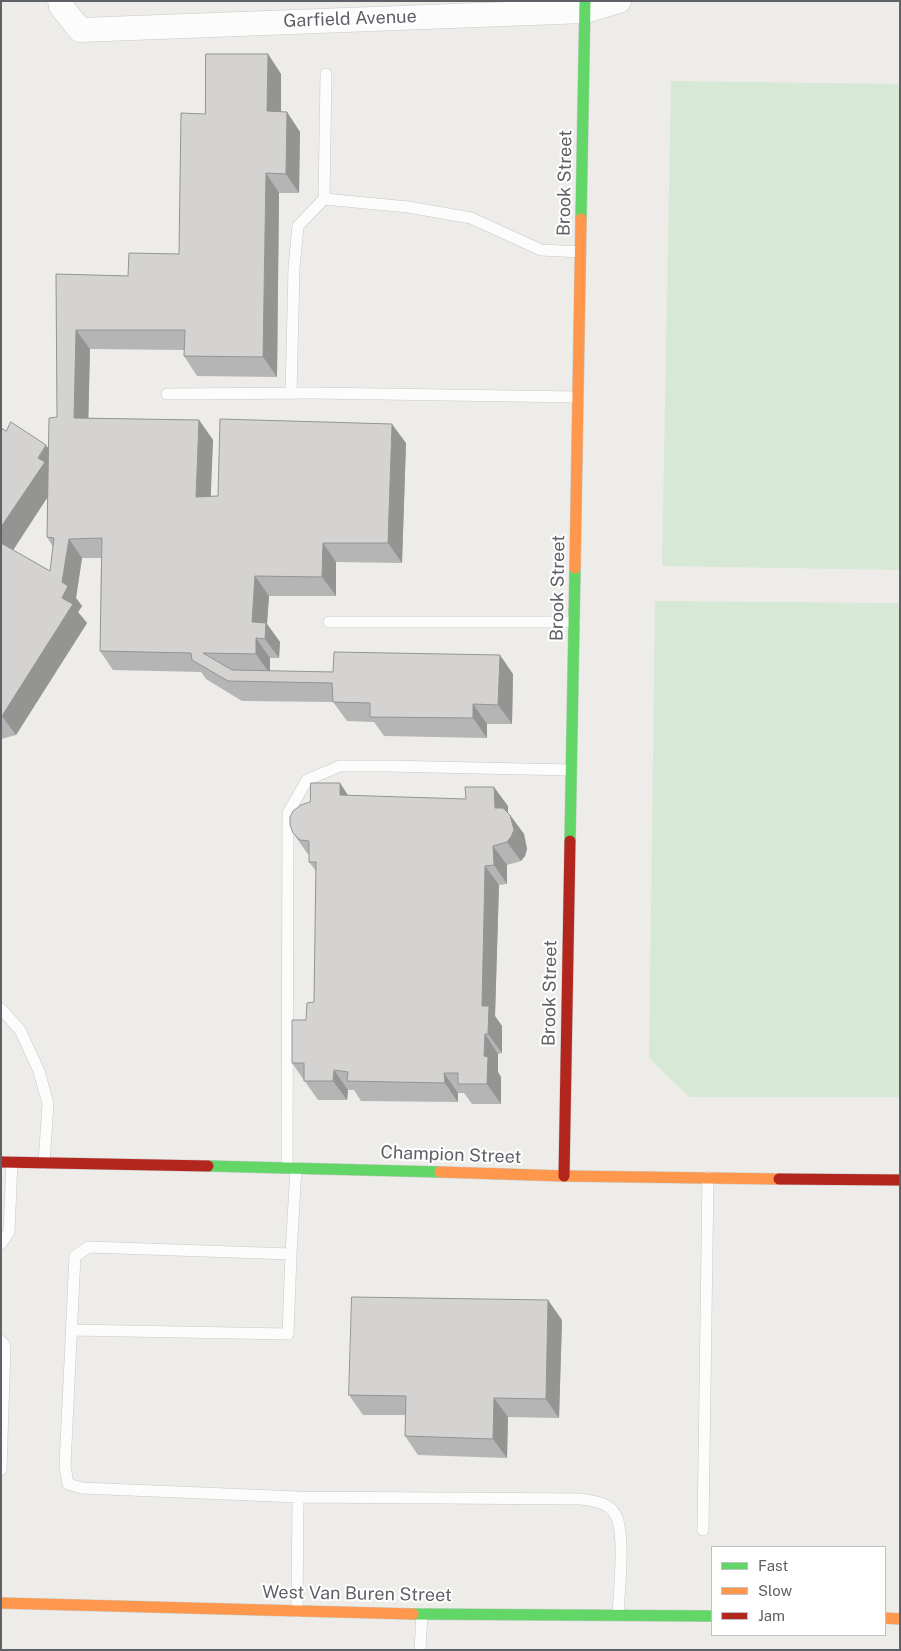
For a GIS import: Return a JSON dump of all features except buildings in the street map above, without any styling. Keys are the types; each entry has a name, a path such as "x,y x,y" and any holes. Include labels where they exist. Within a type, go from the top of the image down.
{"street":[{"name":"Garfield Avenue","path":"60,1 61,6 80,30 585,6 619,1"},
{"name":"Brook Street","path":"564,1176 580,397 585,6"},
{"name":"Champion Street","path":"7,1162 291,1167 564,1176 900,1180"},
{"name":"West Van Buren Street","path":"1,1603 422,1614 711,1616"},
{"path":"886,1618 900,1619"}],"lane":[{"path":"291,394 294,268 298,226 324,199 326,74"},
{"path":"324,199 408,207 471,218 541,250 581,252"},
{"path":"167,394 580,397"},
{"path":"329,622 575,622"},
{"path":"72,1330 288,1334 291,1254 291,1167 288,813 307,780 340,766 571,770"},
{"path":"1,1009 20,1030 39,1071 48,1104 44,1163"},
{"path":"1,1244 9,1232 7,1162"},
{"path":"703,1530 708,1178"},
{"path":"291,1254 89,1247 75,1256 65,1466 68,1484 82,1488 298,1497 581,1499 603,1503 615,1514 621,1540 618,1614"},
{"path":"1,1341 5,1346 1,1470"},
{"path":"297,1611 298,1497"},
{"path":"420,1650 422,1614"}],"green space":[{"path":"671,81 900,84 900,570 662,566"},
{"path":"655,601 900,603 900,1097 689,1097 649,1058"}],"traffic: fast":[{"path":"581,219 585,1"},
{"path":"570,841 575,568"},
{"path":"208,1166 440,1172"},
{"path":"413,1614 711,1616"}],"traffic: slow":[{"path":"575,568 581,219"},
{"path":"440,1172 779,1179"},
{"path":"1,1603 413,1614"},
{"path":"886,1618 900,1619"}],"traffic: jam":[{"path":"564,1176 570,841"},
{"path":"1,1162 208,1166"},
{"path":"779,1179 900,1180"}]}
